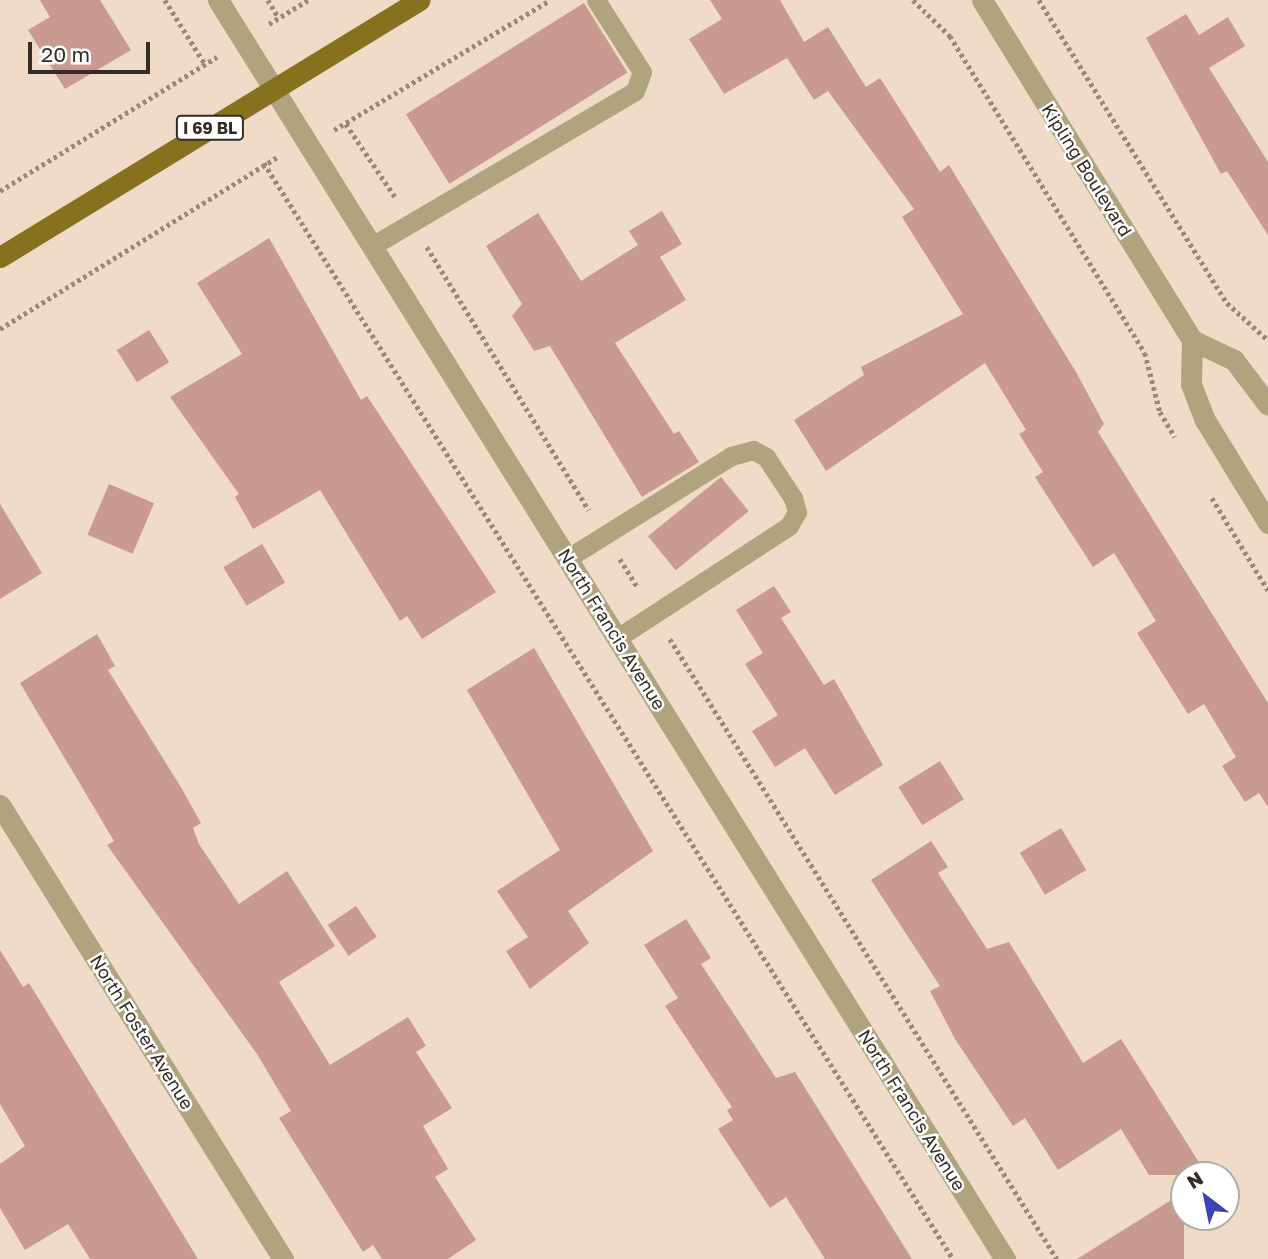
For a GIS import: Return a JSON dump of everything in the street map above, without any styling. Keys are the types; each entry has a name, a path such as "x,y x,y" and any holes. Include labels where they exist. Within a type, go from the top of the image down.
{"main road":[{"name":"I 69 BL","path":"0,257 420,0"}],"street":[{"name":"North Francis Avenue","path":"218,0 1005,1259"},
{"name":"Kipling Boulevard","path":"982,0 1192,340"},
{"path":"1268,405 1234,360 1192,340 1191,384 1205,420 1268,523"},
{"name":"North Foster Avenue","path":"0,806 283,1259"}],"lane":[{"path":"372,246 643,82 596,0"},
{"path":"568,558 731,456 753,450 766,457 793,498 797,512 789,526 617,638"}],"path":[{"path":"165,0 205,64"},
{"path":"268,0 279,18"},
{"path":"0,191 308,0"},
{"path":"0,328 264,163 346,124 550,0"},
{"path":"913,0 950,36 1145,354 1160,412 1181,448"},
{"path":"1039,0 1227,303 1268,340"},
{"path":"346,124 412,223 1057,1259"},
{"path":"264,163 953,1259"},
{"path":"1210,495 1268,590"}],"building":[{"path":"40,0 100,0 131,50 65,89 28,30 50,17"},
{"path":"710,0 780,0 804,42 828,27 866,87 880,78 940,172 949,165 1076,372 1104,424 1098,432 1268,703 1268,807 1259,793 1245,802 1222,766 1236,757 1204,704 1188,714 1137,633 1156,621 1114,553 1093,567 1035,477 1043,472 1019,434 1026,430 985,363 826,471 794,420 864,375 861,367 963,314 902,217 914,209 828,91 814,100 787,58 724,94 689,39 722,19"},
{"path":"584,3 627,73 449,184 406,114"},
{"path":"1186,14 1199,35 1228,17 1245,46 1209,68 1268,162 1268,235 1227,171 1221,174 1146,38"},
{"path":"662,211 682,244 660,257 686,300 615,343 674,434 679,431 699,462 642,497 550,346 534,351 512,316 522,304 486,246 538,213 581,281 638,245 629,231"},
{"path":"269,238 361,400 367,396 496,592 422,639 407,616 400,621 320,490 253,529 235,497 239,494 170,397 242,354 197,283"},
{"path":"149,330 169,362 137,382 117,350"},
{"path":"721,477 749,511 676,570 648,536"},
{"path":"109,484 154,503 133,554 88,535"},
{"path":"0,504 42,573 0,599"},
{"path":"262,544 285,583 247,606 223,567"},
{"path":"774,586 791,612 781,618 824,685 834,679 883,765 835,795 805,748 775,767 752,731 778,715 745,664 763,653 736,610"},
{"path":"97,634 115,666 108,670 201,823 193,828 199,844 239,904 287,871 335,946 279,982 330,1065 408,1017 426,1046 416,1052 452,1108 423,1126 448,1169 435,1177 476,1240 448,1259 382,1259 373,1245 363,1252 279,1118 291,1111 257,1054 107,845 114,841 20,683"},
{"path":"534,648 653,851 568,911 589,943 530,989 506,951 528,937 497,891 560,850 467,690"},
{"path":"940,761 964,799 922,825 898,787"},
{"path":"1061,828 1086,870 1045,895 1020,853"},
{"path":"931,841 948,867 938,873 987,949 1009,942 1083,1063 1121,1039 1198,1161 1170,1161 1170,1175 1149,1175 1121,1129 1058,1170 1025,1118 1013,1126 955,1039 930,991 940,986 871,880"},
{"path":"356,906 377,937 349,956 328,925"},
{"path":"686,919 711,958 701,964 776,1078 795,1072 912,1259 825,1259 786,1197 770,1208 718,1129 733,1120 727,1110 732,1107 665,1006 678,998 644,945"},
{"path":"0,950 23,987 29,983 198,1259 90,1259 68,1224 25,1250 0,1208 0,1164 25,1146 0,1104"},
{"path":"1170,1201 1170,1231 1184,1231 1184,1259 1077,1259"}]}
